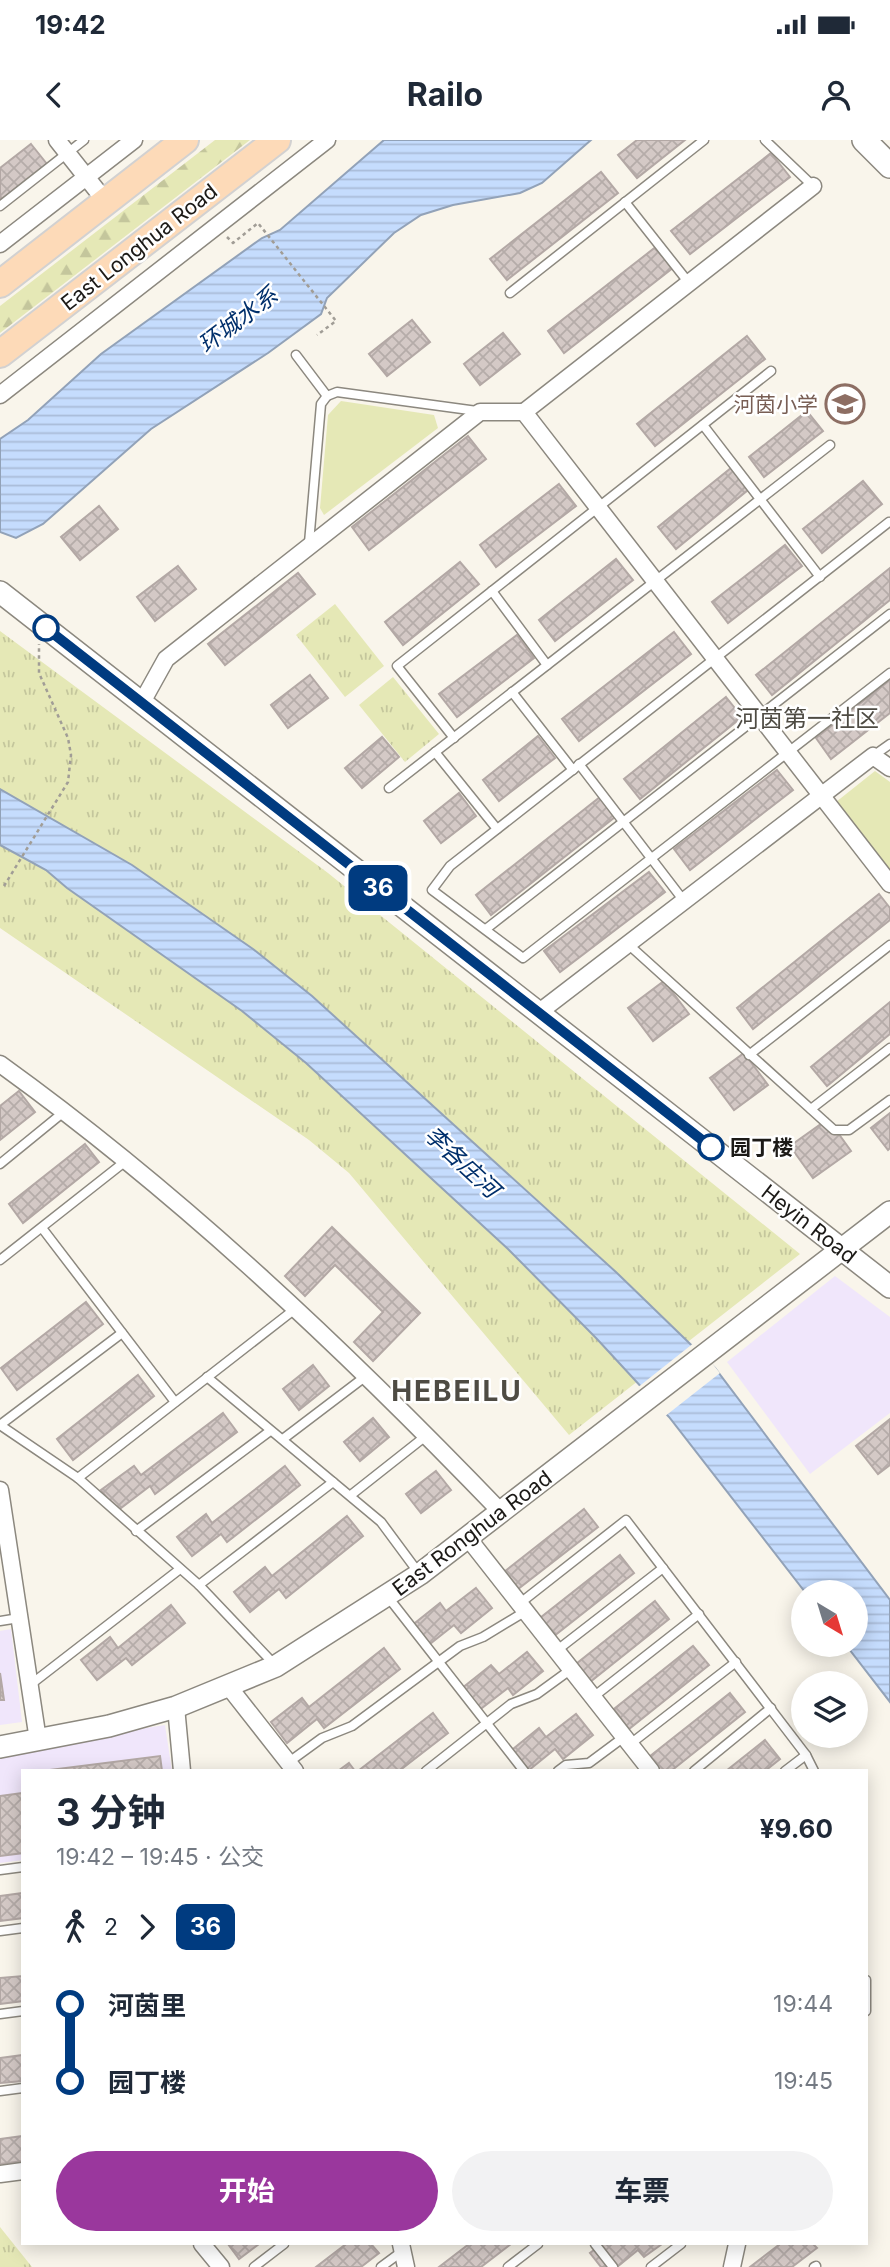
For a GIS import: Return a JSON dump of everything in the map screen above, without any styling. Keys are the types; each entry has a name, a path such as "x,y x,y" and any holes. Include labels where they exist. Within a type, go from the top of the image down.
{"main road":[{"path":"0,284 186,140"},
{"name":"East Longhua Road","path":"0,354 277,140"},
{"path":"864,140 890,166"}],"street":[{"path":"0,244 134,140"},
{"path":"0,395 327,140"},
{"path":"62,147 106,202"},
{"path":"141,704 166,659 480,412 524,412 813,186"},
{"path":"524,412 890,884"},
{"name":"Heyin Road","path":"0,592 890,1287"},
{"path":"538,1013 873,756 890,768"},
{"path":"0,1064 127,1160 295,1309 427,1435 502,1513"},
{"name":"East Ronghua Road","path":"0,1747 109,1726 176,1707 276,1666 420,1574 890,1212"},
{"path":"0,1490 3,1535 38,1740"},
{"path":"468,1538 649,1769"},
{"path":"229,1687 292,1767"},
{"path":"176,1707 182,1769"},
{"path":"0,2174 21,2171"},
{"path":"203,2245 221,2267"},
{"path":"732,2267 737,2245"},
{"path":"406,2246 406,2267"}],"lane":[{"path":"0,206 62,147 85,140"},
{"path":"510,293 704,140"},
{"path":"765,140 813,186"},
{"path":"625,202 690,283"},
{"path":"296,355 327,396"},
{"path":"454,738 397,666 771,371"},
{"path":"309,546 321,404 327,396 337,392 480,412"},
{"path":"703,425 820,577"},
{"path":"389,788 830,445"},
{"path":"890,522 450,866 432,890 523,958 890,673"},
{"path":"492,591 547,665"},
{"path":"486,929 890,614"},
{"path":"512,692 624,822 684,901"},
{"path":"873,756 890,744"},
{"path":"435,752 497,829"},
{"path":"629,945 834,1130 849,1130 890,1100"},
{"path":"749,1055 890,945"},
{"path":"811,1109 890,1048"},
{"path":"0,1164 65,1111"},
{"path":"0,1260 127,1160"},
{"path":"42,1228 175,1402"},
{"path":"78,1478 295,1309"},
{"path":"122,1333 0,1425 78,1478 199,1585 276,1666"},
{"path":"283,1439 366,1376"},
{"path":"207,1377 382,1522 420,1574"},
{"path":"136,1531 270,1431"},
{"path":"351,1495 427,1435"},
{"path":"199,1585 333,1482"},
{"path":"292,1767 322,1738 352,1726 440,1660 523,1607 626,1520 771,1708 806,1755 813,1769"},
{"path":"556,1651 663,1568"},
{"path":"29,1686 180,1569"},
{"path":"388,1596 523,1769"},
{"path":"592,1698 699,1614"},
{"path":"0,1621 19,1618"},
{"path":"561,1769 566,1765 589,1763 627,1741 736,1662"},
{"path":"429,1769 511,1704 537,1693 570,1670"},
{"path":"696,1769 771,1708"},
{"path":"788,1769 806,1755"},
{"path":"0,1870 21,1867"},
{"path":"0,1931 21,1928"},
{"path":"0,2014 21,2011"},
{"path":"0,2091 21,2088"},
{"path":"254,2267 283,2245"},
{"path":"508,2267 537,2245"},
{"path":"596,2245 613,2267"},
{"path":"651,2267 680,2245"},
{"path":"381,2267 406,2246"}],"path":[{"path":"240,238 258,223 336,321 317,335"},
{"path":"4,886 68,782 71,755 68,738 39,673 38,641"}],"shaded area":[{"path":"835,1276 890,1317 890,1413 810,1474 727,1362"},
{"path":"11,1629 22,1722 0,1725 0,1631"},
{"path":"165,1725 172,1769 21,1769 21,1860 0,1863 0,1751"}],"green space":[{"path":"215,140 250,140 0,333 0,306"},
{"path":"341,401 434,415 438,428 324,515 320,508 328,415"},
{"path":"335,604 384,666 345,697 296,635"},
{"path":"0,631 328,873 800,1254 569,1435 349,1173 309,1140 0,928"},
{"path":"393,677 439,734 405,762 359,705"},
{"path":"875,771 890,782 890,871 836,802"},
{"path":"0,2227 32,2267 0,2267"}],"water":[{"name":"环城水系","path":"384,140 591,140 542,183 520,193 453,205 421,215 394,233 327,298 321,314 268,353 151,429 43,524 16,538 0,532 0,439 28,420 101,354 262,238 280,230"},
{"name":"李各庄河","path":"0,789 132,865 253,949 312,996 617,1273 715,1368 890,1600 890,1702 855,1657 868,1657 868,1580 796,1580 669,1417 508,1249 306,1063 242,1011 67,888 46,870 0,845"}],"pier":[{"path":"695,1342 720,1373 664,1417 637,1388"}],"building":[{"path":"637,140 685,140 637,178 618,155"},
{"path":"31,144 47,164 0,201 0,168"},
{"path":"771,153 790,177 690,254 671,231"},
{"path":"601,172 618,193 507,280 490,259"},
{"path":"657,246 674,267 564,353 548,331"},
{"path":"412,320 430,342 387,376 369,354"},
{"path":"503,333 520,354 480,385 464,364"},
{"path":"747,336 765,359 655,446 637,424"},
{"path":"807,411 823,431 764,477 749,457"},
{"path":"468,436 486,459 369,550 352,527"},
{"path":"731,468 748,490 676,549 658,527"},
{"path":"863,481 882,504 822,553 803,529"},
{"path":"559,484 576,506 496,567 480,545"},
{"path":"99,506 118,529 80,560 61,537"},
{"path":"785,545 802,566 728,623 712,602"},
{"path":"616,559 633,580 555,641 539,620"},
{"path":"460,562 479,584 403,645 385,622"},
{"path":"178,566 196,589 155,621 137,597"},
{"path":"890,568 890,600 772,695 756,675"},
{"path":"298,573 315,594 225,665 208,644"},
{"path":"674,632 691,654 579,741 562,719"},
{"path":"517,635 534,658 457,717 439,694"},
{"path":"310,675 328,698 288,728 271,705"},
{"path":"890,680 890,713 831,759 816,738"},
{"path":"726,697 742,717 640,799 624,779"},
{"path":"538,736 555,758 499,801 483,780"},
{"path":"382,737 399,757 362,788 345,768"},
{"path":"777,770 793,790 690,870 674,849"},
{"path":"459,793 476,816 441,843 424,821"},
{"path":"600,797 615,817 491,915 476,895"},
{"path":"649,872 665,892 560,972 544,951"},
{"path":"879,894 890,908 890,920 753,1029 737,1008"},
{"path":"664,981 689,1014 653,1041 628,1008"},
{"path":"890,1002 890,1034 827,1086 811,1067"},
{"path":"744,1053 768,1085 734,1110 710,1078"},
{"path":"19,1091 35,1112 0,1140 0,1106"},
{"path":"890,1113 890,1148 888,1150 871,1128"},
{"path":"828,1119 851,1151 813,1178 790,1146"},
{"path":"85,1144 99,1162 23,1223 9,1204"},
{"path":"332,1227 420,1313 373,1361 354,1342 383,1312 335,1265 305,1296 285,1276"},
{"path":"86,1302 103,1324 17,1390 1,1368"},
{"path":"313,1365 329,1386 299,1410 283,1389"},
{"path":"138,1375 154,1396 73,1460 57,1439"},
{"path":"223,1413 237,1432 155,1494 150,1486 117,1511 101,1490 134,1466 141,1475"},
{"path":"373,1418 389,1437 360,1461 344,1442"},
{"path":"890,1419 890,1465 878,1474 856,1446"},
{"path":"285,1466 300,1485 227,1542 221,1534 192,1556 177,1537 206,1514 212,1523"},
{"path":"436,1471 451,1490 421,1513 406,1494"},
{"path":"584,1509 598,1527 518,1589 504,1572"},
{"path":"347,1516 363,1536 286,1598 279,1589 250,1612 234,1592 265,1567 272,1576"},
{"path":"620,1555 634,1573 554,1636 540,1618"},
{"path":"476,1588 492,1608 461,1633 454,1625 426,1647 410,1627 440,1603 446,1611"},
{"path":"655,1601 669,1619 590,1682 576,1664"},
{"path":"171,1605 185,1623 132,1665 126,1658 97,1680 81,1660 110,1637 118,1648"},
{"path":"693,1646 709,1665 629,1729 614,1709"},
{"path":"384,1648 400,1669 324,1728 317,1719 287,1743 271,1722 302,1698 309,1707"},
{"path":"527,1652 543,1671 513,1695 508,1688 478,1711 461,1689 491,1665 499,1674"},
{"path":"0,1673 4,1700 0,1700"},
{"path":"730,1693 745,1712 674,1769 658,1769 649,1757"},
{"path":"433,1713 448,1733 402,1769 361,1769"},
{"path":"576,1714 593,1735 563,1759 555,1749 530,1769 526,1769 508,1753 539,1728 546,1737"},
{"path":"765,1740 780,1759 768,1769 729,1769"},
{"path":"160,1756 162,1769 58,1769"},
{"path":"349,1763 354,1769 341,1769"},
{"path":"21,1793 21,1853 0,1856 0,1796"},
{"path":"21,1893 21,1918 0,1921 0,1896"},
{"path":"21,1976 21,2001 0,2004 0,1978"},
{"path":"21,2055 21,2081 0,2083 0,2058"},
{"path":"21,2136 21,2161 0,2164 0,2139"},
{"path":"229,2245 258,2245 239,2259"},
{"path":"345,2245 372,2245 379,2253 361,2267 316,2267"},
{"path":"468,2245 510,2245 481,2267 439,2267"},
{"path":"601,2245 661,2245 644,2257 638,2250 617,2267 601,2267 590,2253"},
{"path":"779,2245 814,2245 817,2248 792,2267 750,2267"}],"bus line":[{"name":"36","path":"46,628 711,1147"}],"place":[{"name":"河茵小学","path":"845,404"},
{"name":"园丁楼","path":"711,1147"}],"district":[{"name":"河茵第一社区","path":"807,718"},
{"name":"HEBEILU","path":"457,1391"}]}
